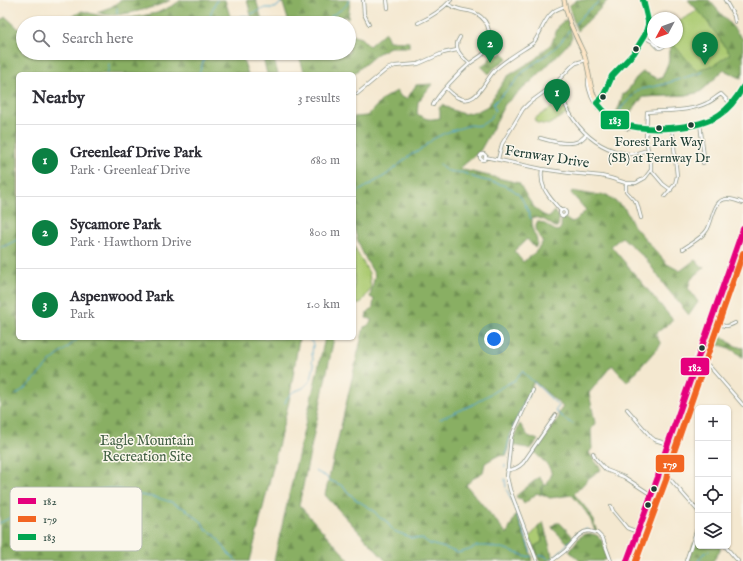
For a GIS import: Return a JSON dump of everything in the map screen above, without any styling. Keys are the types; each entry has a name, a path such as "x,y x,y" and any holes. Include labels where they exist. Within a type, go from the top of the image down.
{"street":[{"path":"362,0 364,14 369,24"},
{"path":"386,0 388,8"},
{"path":"418,23 437,13 451,0"},
{"path":"564,0 572,28 586,60 592,92 597,103 603,111 621,124 633,127 672,127 700,123 713,119 724,112 732,104 743,87"},
{"path":"597,103 605,95 608,83 612,76 633,54 647,31 648,20 642,0"},
{"path":"725,0 734,16 735,22"},
{"path":"433,105 435,100 469,63 481,56 487,47 490,37 487,24 477,14 448,4"},
{"path":"446,88 460,99 465,100 475,97 491,74 497,68 533,43 537,39 547,18 554,11 565,6"},
{"path":"460,37 457,41 457,50 469,63"},
{"path":"357,94 391,67 398,65 418,64 441,54 457,50"},
{"path":"498,159 502,144 523,109 554,85 569,68 586,60"},
{"path":"589,77 587,81 590,93 600,111 616,124 629,129 633,127"},
{"path":"554,85 563,97 568,111 579,127 595,142 625,154 648,150"},
{"path":"641,218 637,203 626,191 626,183 639,182 645,178 651,170 651,159 646,140 647,112 687,109 700,106 721,94 732,104"},
{"path":"700,123 704,157 703,163"},
{"path":"665,196 675,182 677,175 672,127"},
{"path":"540,138 556,142 573,143 580,141 586,135"},
{"name":"Fernway Drive","path":"485,157 542,169 602,176 626,183"},
{"path":"542,169 541,178 545,191 561,211"},
{"path":"651,170 670,190"},
{"path":"683,249 703,235 707,230 716,206 721,201 728,198 743,203"},
{"path":"627,561 743,229"},
{"path":"713,314 722,325 729,326 735,323"},
{"path":"699,357 703,359 743,405"},
{"path":"533,390 513,432 507,478 508,485 537,561"},
{"path":"627,409 651,437 655,440 668,444"},
{"path":"507,470 517,468 523,463 556,415"},
{"path":"593,453 595,458 606,470 624,477 651,494"},
{"path":"658,473 670,479 695,508"},
{"path":"611,506 613,511 626,526 631,530 638,532"},
{"path":"552,561 565,551 578,536 589,531 597,533 603,539 611,561"},
{"path":"686,561 695,535"},
{"path":"728,549 738,561"}],"green space":[{"path":"121,0 170,0 165,3 131,13 108,15 97,12 111,7"},
{"path":"181,0 225,0 230,16 139,16 157,13"},
{"path":"247,0 256,0 261,16 251,16"},
{"path":"282,0 350,0 348,16 287,16"},
{"path":"577,0 608,0 577,31 569,6"},
{"path":"688,0 709,0 743,39 743,73 741,78 724,70 700,92 686,95 643,97 631,111 629,122 615,115 623,94 626,94 636,78 643,72 658,79 662,78 669,61 669,51 671,48 677,48 696,70 714,65 730,54 704,17"},
{"path":"699,8 743,73 741,78 724,70 700,92 686,95 643,97 631,111 629,122 615,115 623,94 626,94 636,78 643,72 658,79 662,78 669,61 670,48 683,48 683,19"},
{"path":"82,11 101,16 73,16"},
{"name":"Eagle Mountain Recreation Site","path":"6,17 16,26 16,60 243,60 247,72 16,72 16,340 299,340 289,401 250,561 0,561 0,20"},
{"path":"567,19 572,37 568,44 534,79 505,104 480,151 459,169 519,183 535,209 540,213 550,217 555,211 558,219 557,227 545,220 534,217 532,218 532,228 537,240 535,248 527,239 514,251 523,262 537,250 543,241 537,232 537,222 540,222 557,231 561,227 561,218 565,218 570,222 575,221 586,210 571,193 572,191 594,195 607,195 625,209 633,225 667,264 680,271 695,260 704,268 691,279 688,288 698,302 689,315 665,286 646,259 622,237 611,246 673,320 655,334 661,344 627,382 612,365 589,393 595,423 591,430 592,449 589,453 601,469 589,478 574,494 591,514 597,532 595,531 586,512 572,495 550,498 542,494 542,488 548,484 547,481 551,474 548,465 534,452 559,417 558,414 563,407 534,381 526,400 524,399 523,401 525,403 511,432 507,455 497,456 485,463 483,472 466,485 507,534 516,514 532,557 532,561 386,561 325,495 364,327 371,322 371,319 366,318 367,313 373,307 374,299 370,297 375,275 365,258 356,235 356,117 367,116 384,98 397,91 401,97 407,99 416,85 432,84 418,102 417,114 428,119 440,118 439,108 443,104 450,109 463,114 478,111 489,104 508,76 535,59 552,43 560,24"},
{"path":"385,32 389,41 409,42 409,47 390,47 377,54 355,72 304,72 300,60 356,60 356,36 361,38 369,46"},
{"path":"488,51 501,55 502,52 508,58 494,68 489,74 481,66 488,62 492,55 488,53"},
{"path":"264,60 274,60 277,72 267,72"},
{"path":"563,100 569,113 549,125 537,123 534,119"},
{"path":"356,250 369,273 371,289 360,304 356,304"},
{"path":"709,335 717,340 723,337 733,345 743,347 743,358 730,348 719,345 715,345 704,352"},
{"path":"325,340 334,340 299,505 350,561 274,561"},
{"path":"520,424 528,436 538,440 531,449 513,445 514,437"},
{"path":"539,477 545,485 541,490 541,495 537,493 524,504 521,499 517,498 516,496"},
{"path":"543,522 552,555 554,557 548,561 540,559 535,546 542,542 538,527"},
{"path":"556,523 560,523 573,537 568,543 553,529 552,526"},
{"path":"538,527 542,542 535,546 540,559 543,561 539,561 530,537"},
{"path":"585,534 596,535 602,540 607,559 602,561 580,561 569,551 579,538"},
{"path":"694,543 695,549 720,549 713,561 688,561"}],"waterway":[{"path":"211,16 217,0"},
{"path":"251,14 265,8 275,8 283,0"},
{"path":"331,16 344,8 349,0"},
{"path":"575,24 585,13 601,0"},
{"path":"117,8 117,14"},
{"path":"240,16 248,16"},
{"path":"356,193 386,175 433,139 445,133 470,125 475,126 485,123 495,111 493,104 495,101 511,87 523,72 560,43 569,30"},
{"path":"200,72 204,60"},
{"path":"108,72 109,64"},
{"path":"620,113 621,108 638,90 661,85 703,72"},
{"path":"440,164 447,171 464,173 474,178 512,189 521,198 531,219"},
{"path":"0,247 16,241"},
{"path":"16,395 31,383 50,362 77,340"},
{"path":"285,403 287,398 293,392 303,388 311,380 314,365 312,362 313,345 310,340"},
{"path":"440,419 472,405 515,380 522,371 559,406 555,411 569,422 573,423"},
{"path":"526,400 531,389"},
{"path":"513,428 524,403"},
{"path":"506,454 511,432"},
{"path":"315,471 327,477 329,480 341,485 355,499 373,510 380,518 385,520 394,531 412,538 423,539 430,544 458,553 477,546 489,546 509,550 525,557 532,556"},
{"path":"505,479 506,487"},
{"path":"507,490 516,511"},
{"path":"142,495 171,502 185,509 202,522 206,530 215,535 229,554 237,561"},
{"path":"517,515 527,539"},
{"path":"0,523 10,518"},
{"path":"583,530 587,529"},
{"path":"556,555 580,532"},
{"path":"527,541 531,552"},
{"path":"698,561 703,554 709,551"},
{"path":"539,556 544,555 548,559"}],"transit line":[{"name":"183","path":"597,103 603,97 612,76 634,53 645,35 648,21 643,0"},
{"name":"183","path":"597,103 608,115 623,124 645,128 672,128 710,120 719,115 727,109 743,87"},
{"name":"182","path":"627,561 658,477 661,464 743,229"},
{"name":"179","path":"636,561 666,480 669,466 743,253"}],"place":[{"name":"Sycamore Park","path":"490,63"},
{"name":"Aspenwood Park","path":"705,65"},
{"name":"Greenleaf Drive Park","path":"557,112"},
{"name":"Forest Park Way (SB) at Fernway Dr","path":"659,128"}]}
